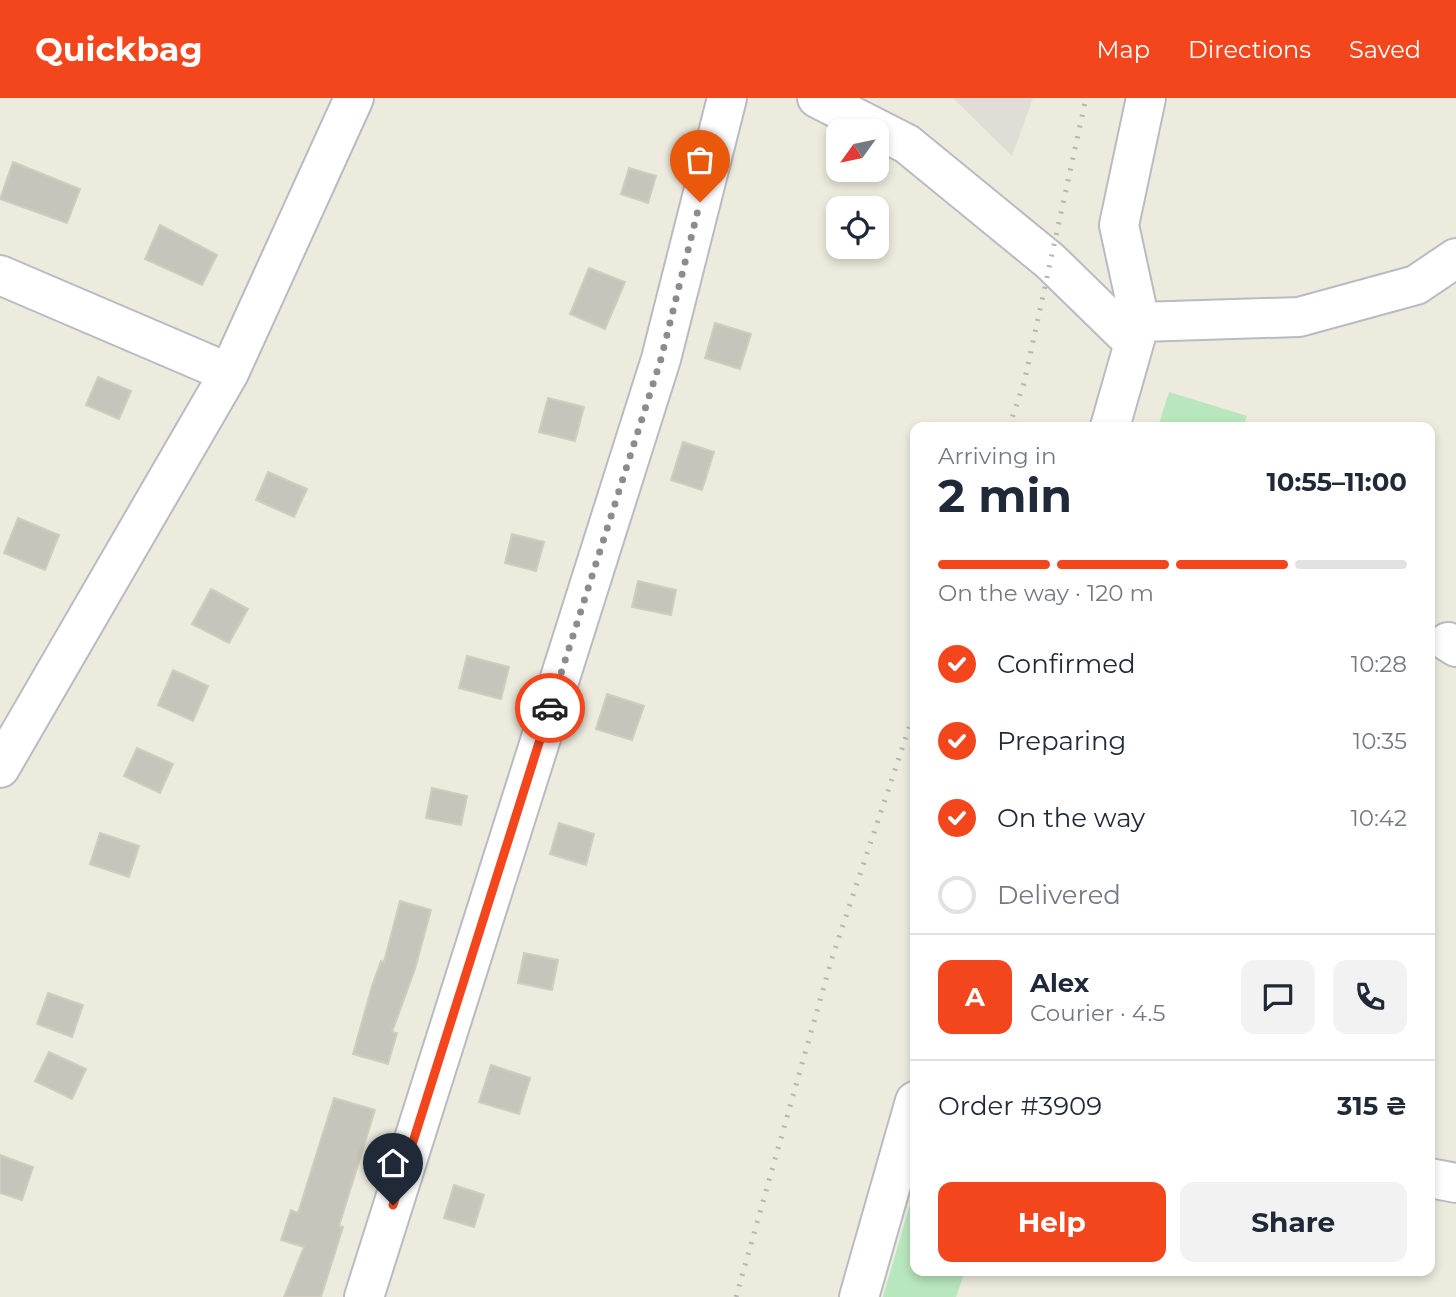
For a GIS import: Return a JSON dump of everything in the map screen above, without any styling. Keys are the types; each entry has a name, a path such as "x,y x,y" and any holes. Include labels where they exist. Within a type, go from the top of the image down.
{"street":[{"path":"2,761 229,373 354,98"},
{"path":"365,1297 661,359 727,98"},
{"path":"817,98 907,144 1137,332 1299,317 1416,285 1456,258"},
{"path":"1111,422 1137,332 1119,225 1146,98"},
{"path":"0,275 229,373"},
{"path":"859,1297 910,1118"},
{"path":"1435,1179 1456,1183"}],"shaded area":[{"path":"953,98 1033,98 1012,156"}],"green space":[{"path":"1169,392 1247,416 1245,422 1160,422"},
{"path":"910,1204 910,1276 963,1276 956,1297 883,1297"}],"building":[{"path":"13,162 80,189 67,223 0,199"},
{"path":"629,168 656,176 648,203 621,194"},
{"path":"160,225 217,255 202,285 145,259"},
{"path":"589,268 625,282 605,329 570,314"},
{"path":"715,323 751,334 740,369 705,358"},
{"path":"98,377 131,391 119,419 86,405"},
{"path":"548,398 584,407 575,441 539,432"},
{"path":"683,442 714,452 702,490 671,480"},
{"path":"268,472 307,489 294,517 256,500"},
{"path":"18,518 59,535 45,570 4,553"},
{"path":"512,534 544,542 536,571 505,563"},
{"path":"638,581 676,590 671,615 632,607"},
{"path":"211,589 248,609 229,643 192,624"},
{"path":"467,656 509,667 501,699 459,688"},
{"path":"173,670 208,686 193,721 158,705"},
{"path":"607,694 644,706 632,740 596,729"},
{"path":"137,748 173,764 160,793 124,776"},
{"path":"432,788 467,796 461,825 426,818"},
{"path":"559,823 594,834 586,865 550,854"},
{"path":"100,833 139,846 129,877 90,864"},
{"path":"400,901 431,910 415,969 392,1032 397,1033 388,1064 353,1054 372,986 381,961 384,962"},
{"path":"524,953 558,960 552,990 518,983"},
{"path":"48,993 83,1005 72,1037 37,1024"},
{"path":"49,1052 86,1069 72,1099 35,1081"},
{"path":"491,1065 530,1078 519,1114 479,1102"},
{"path":"334,1098 375,1110 339,1226 343,1227 321,1297 284,1297 304,1247 281,1240 291,1210 298,1213"},
{"path":"0,1155 33,1167 22,1200 0,1193"},
{"path":"454,1185 484,1195 474,1227 444,1218"}],"railway":[{"path":"1011,422 1024,383 1086,98"},
{"path":"736,1297 832,958 910,725"}],"way so far":[{"path":"550,708 661,359 700,202"}],"route":[{"path":"393,1205 550,708"}]}
